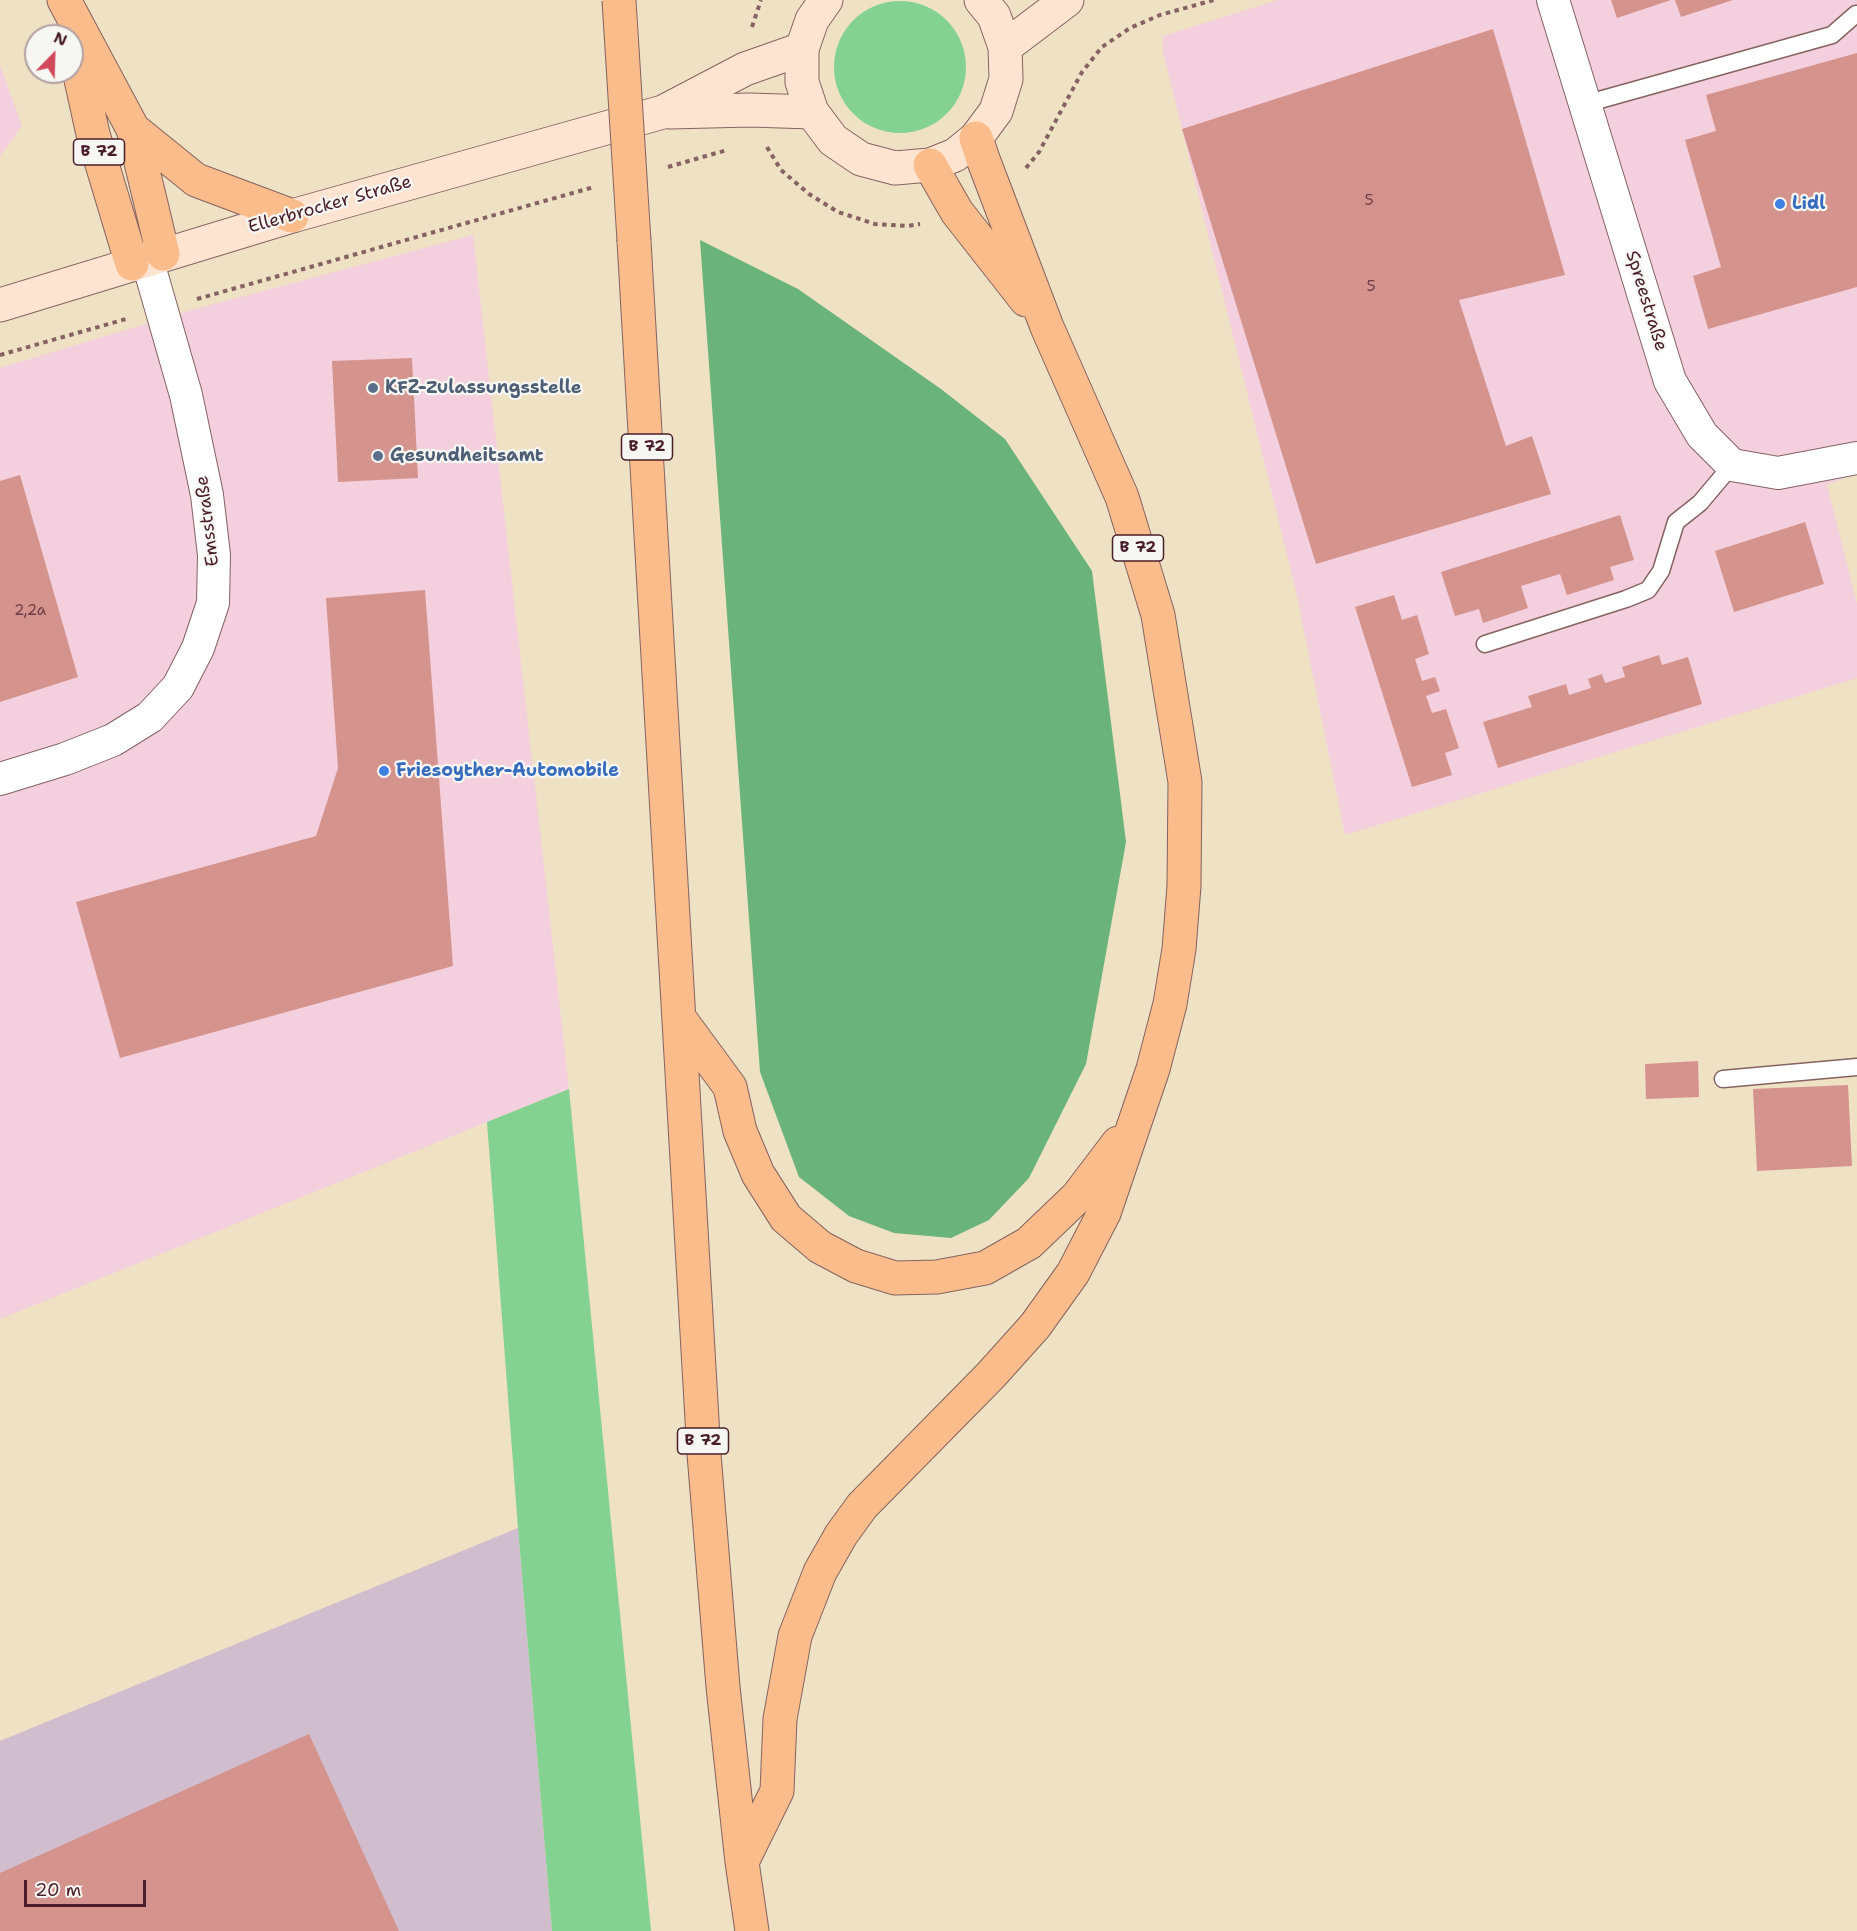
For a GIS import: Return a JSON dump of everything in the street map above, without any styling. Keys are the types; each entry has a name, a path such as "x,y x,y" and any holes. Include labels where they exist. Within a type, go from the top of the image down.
{"highway":[{"name":"B 72","path":"63,0 69,24"},
{"name":"B 72","path":"63,0 133,129 147,259"},
{"name":"B 72","path":"619,0 704,1454 723,1688 752,1931"},
{"name":"B 72","path":"82,84 93,134 147,259"},
{"name":"B 72","path":"133,129 196,180 292,216"},
{"name":"B 72","path":"742,1862 777,1791 780,1719 795,1636 820,1572 841,1535 862,1506 992,1375 1035,1326 1073,1273 1104,1213 1153,1069 1170,1004 1177,960 1184,886 1185,783 1158,615 1122,497 1047,327 976,138"},
{"name":"B 72","path":"930,165 957,212 1047,327"},
{"name":"B 72","path":"680,1019 730,1087 740,1131 758,1174 786,1218 829,1252 856,1266 895,1278 937,1278 985,1268 1029,1243 1077,1197 1135,1120"}],"main road":[{"path":"826,0 812,20 802,49 802,82 812,112 833,140 861,159 895,168 930,165 955,155 976,138 996,111 1006,80 1005,47 994,16 981,0"},
{"path":"1005,47 1067,0"},
{"name":"Ellerbrocker Straße","path":"0,305 292,216 663,112 745,69 802,49"},
{"name":"Ellerbrocker Straße","path":"663,112 750,110 812,112"}],"street":[{"name":"Spreestraße","path":"1553,0 1670,381 1702,435 1732,465"},
{"name":"Emsstraße","path":"0,779 65,759 113,740 150,717 178,687 198,648 213,603 214,555 207,495 186,394 147,259"},
{"path":"1732,465 1778,473 1857,458"}],"lane":[{"path":"1585,104 1832,35 1856,14"},
{"path":"1485,644 1648,590 1661,571 1676,522 1700,503 1732,465"},
{"path":"1723,1079 1857,1067"}],"path":[{"path":"660,169 728,150"},
{"path":"0,355 603,184"}],"shaded area":[{"path":"1278,0 1857,0 1857,473 1827,485 1857,604 1857,678 1345,835 1296,591 1163,52 1163,36"},
{"path":"0,65 22,126 0,156"},
{"path":"473,235 569,1089 0,1319 0,368 192,310"},
{"path":"518,1528 552,1931 0,1931 0,1741"}],"green space":[{"path":"900,1 925,6 947,20 961,42 966,67 961,92 947,114 925,128 900,133 875,128 853,114 839,92 834,67 839,42 853,20 875,6"},
{"path":"700,240 798,289 941,389 1005,439 1092,571 1126,842 1086,1064 1029,1178 989,1220 951,1238 894,1233 849,1216 799,1177 760,1072"},
{"path":"569,1089 651,1931 552,1931 487,1122"}],"building":[{"path":"1611,0 1671,0 1617,18"},
{"path":"1675,0 1733,0 1681,17"},
{"path":"1493,29 1565,275 1459,300 1506,446 1532,436 1551,494 1316,564 1182,129"},
{"name":"Lidl","path":"1857,53 1857,287 1708,329 1693,276 1721,267 1685,140 1716,131 1706,95"},
{"path":"412,358 418,478 338,482 332,361"},
{"path":"20,475 78,677 0,702 0,481"},
{"path":"1620,515 1634,560 1610,567 1614,580 1567,595 1560,574 1521,586 1528,608 1483,623 1479,609 1455,616 1441,572"},
{"path":"1805,522 1824,584 1734,612 1715,551"},
{"path":"425,590 453,966 120,1058 76,902 316,836 338,768 326,598"},
{"path":"1394,595 1402,620 1417,615 1429,654 1415,659 1422,681 1435,677 1440,691 1426,696 1432,713 1446,709 1459,748 1445,753 1452,775 1412,787 1355,607"},
{"path":"1659,655 1662,665 1688,657 1702,704 1498,768 1483,722 1532,707 1528,696 1566,684 1569,695 1591,688 1588,679 1602,674 1605,683 1625,677 1622,667"},
{"path":"1698,1061 1699,1097 1646,1099 1645,1064"},
{"path":"1848,1085 1852,1166 1757,1171 1753,1089"},
{"path":"309,1734 399,1931 0,1931 0,1873"}],"place":[{"name":"Lidl","path":"1780,204"},
{"name":"KFZ-Zulassungsstelle","path":"373,388"},
{"name":"Gesundheitsamt","path":"378,456"},
{"name":"Friesoyther-Automobile","path":"384,771"}]}
